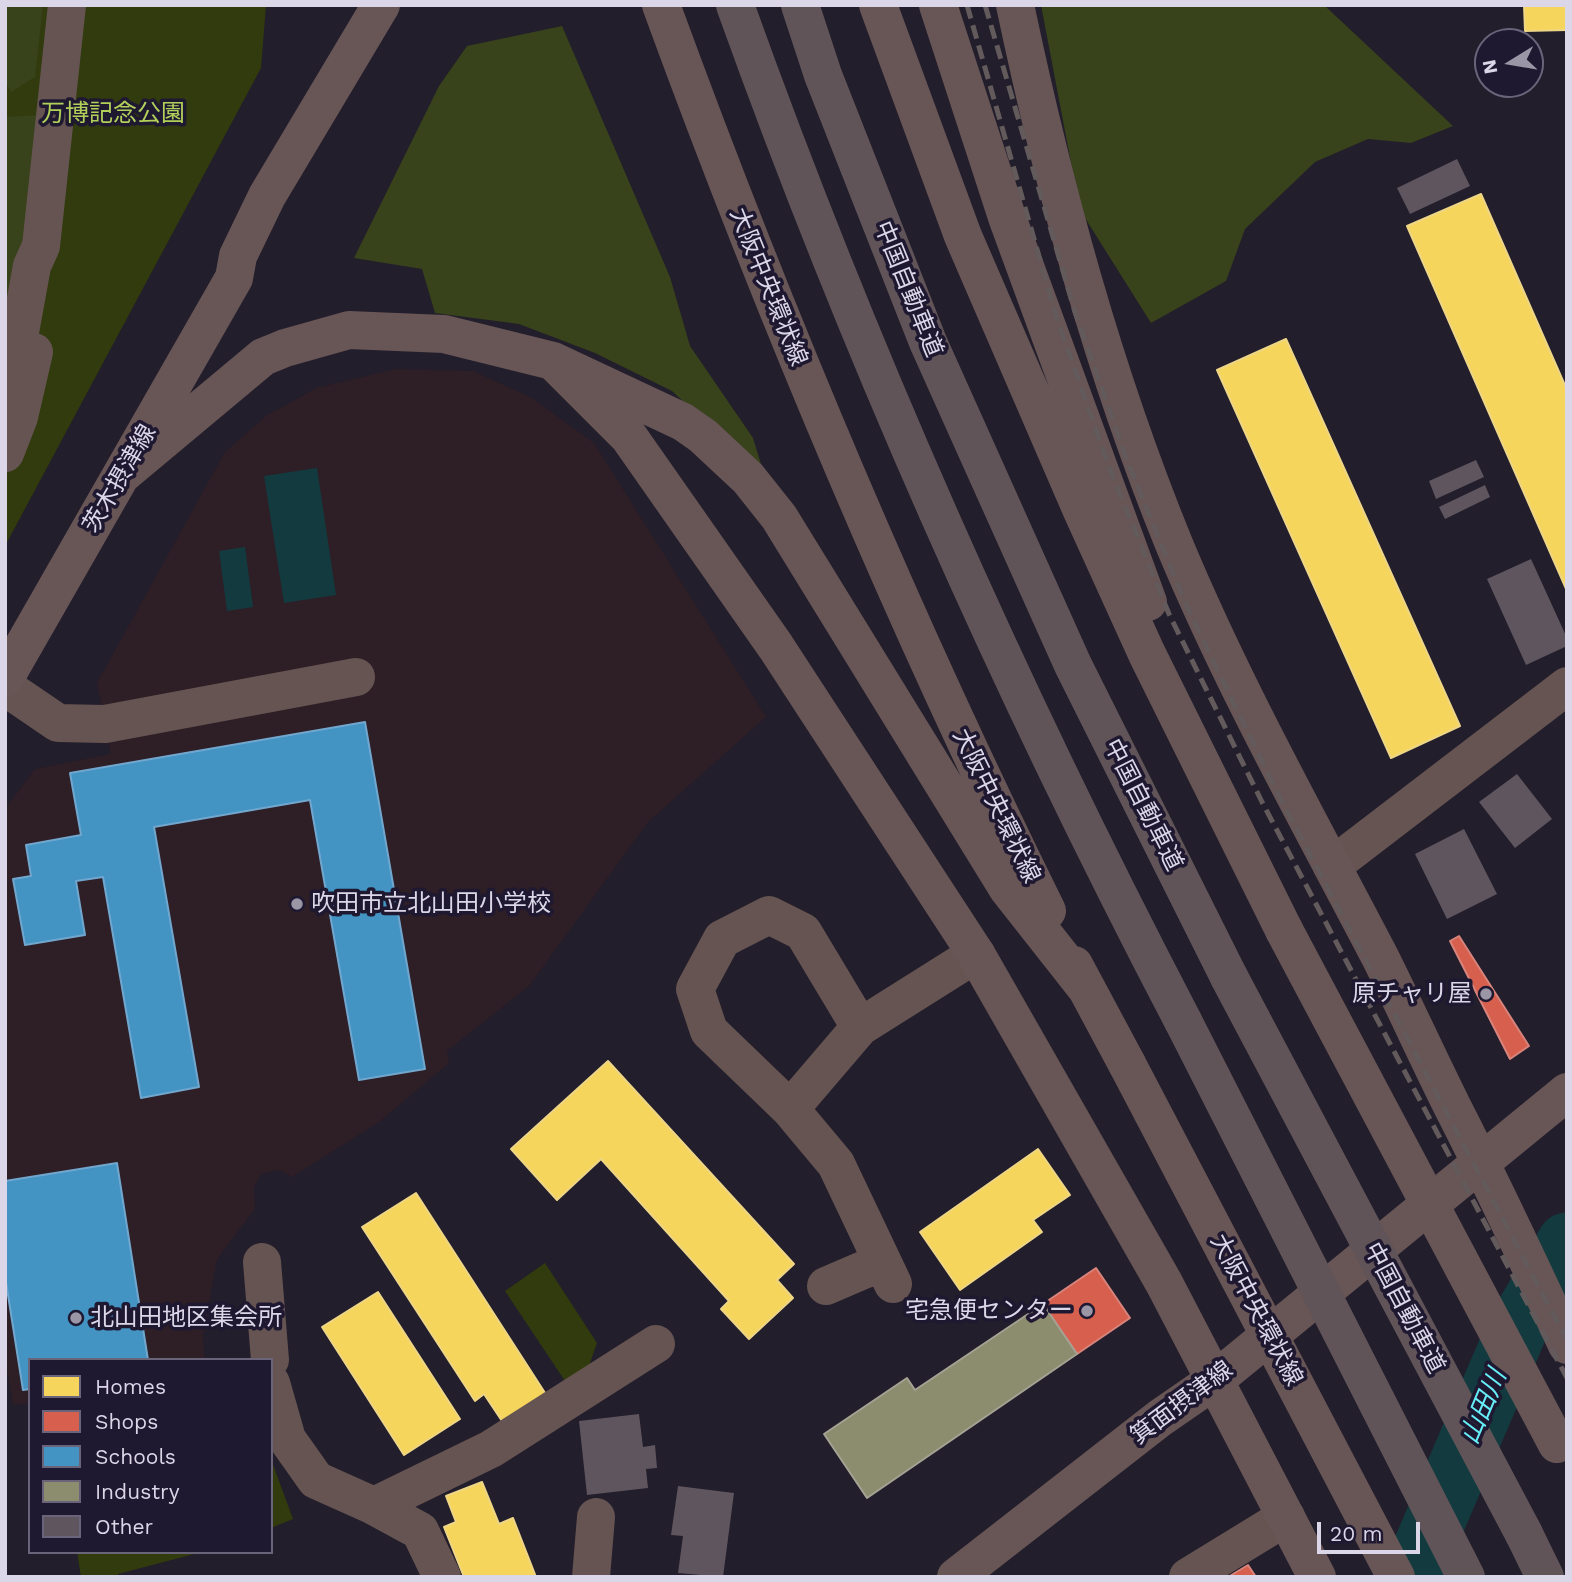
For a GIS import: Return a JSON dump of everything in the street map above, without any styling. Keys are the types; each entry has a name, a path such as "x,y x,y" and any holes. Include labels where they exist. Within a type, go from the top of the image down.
{"highway":[{"path":"735,5 809,203 921,477 1033,722 1466,1577"},
{"name":"中国自動車道","path":"800,5 823,75 928,342 1073,665 1229,977 1545,1577"}],"main road":[{"name":"茨木摂津線","path":"234,278 238,256 267,195 382,5"},
{"name":"茨木摂津線","path":"5,678 234,278 253,261 284,203 408,5"},
{"name":"大阪中央環状線","path":"661,5 786,333 882,559 984,782 1086,988 1396,1577"},
{"path":"878,5 962,236 1113,581 1223,811 1284,930 1562,1454"},
{"path":"938,5 985,156 1040,312 1223,811"},
{"path":"1015,5 1075,259 1135,442 1175,545 1222,651 1482,1162 1567,1345"},
{"path":"124,474 263,357 349,330 444,334 553,361 683,422 712,444 754,485 794,540 1008,889 1086,988"},
{"path":"553,361 629,437 776,647 976,954 1164,1283 1317,1577"},
{"name":"箕面摂津線","path":"956,1577 1160,1419 1215,1380 1567,1092"}],"street":[{"path":"5,453 28,384 45,290 41,246 41,100 67,5"},
{"path":"5,384 16,354 32,266 41,246"},
{"path":"5,687 58,723 105,724 356,677"},
{"path":"1332,866 1567,686"},
{"path":"825,1286 887,1273 836,1164 790,1109 709,1031 695,989 722,939 769,915 803,932 860,1027"},
{"path":"790,1109 860,1027 976,954"},
{"path":"262,1262 270,1358"},
{"path":"374,1506 491,1449 656,1344"},
{"path":"273,1390 287,1439 316,1480 374,1506 420,1531 442,1577"},
{"path":"591,1577 596,1517"},
{"path":"1188,1577 1286,1517"}],"shaded area":[{"name":"吹田市立北山田小学校","path":"396,369 473,371 532,398 594,443 766,717 648,822 529,986 447,1051 449,1063 379,1122 292,1177 279,1170 261,1174 254,1188 255,1209 217,1259 203,1336 205,1358 28,1358 28,1403 13,1405 5,1355 5,809 35,769 111,754 97,683 225,452 266,416 316,388"},
{"path":"317,468 336,595 284,603 264,476"},
{"path":"245,547 253,607 227,611 219,551"}],"green space":[{"name":"万博記念公園","path":"5,5 266,5 261,68 5,546"},
{"path":"5,5 43,5 35,77 11,92 5,82"},
{"path":"1041,5 1324,5 1453,126 1411,143 1368,139 1315,162 1245,229 1226,281 1151,323 1080,210"},
{"path":"562,26 670,277 690,346 753,438 761,464 725,441 672,391 595,353 519,324 435,313 422,269 354,258 439,86 467,46"},
{"path":"38,115 21,274 5,350 5,117"},
{"path":"545,1263 597,1343 588,1369 565,1381 505,1291"},
{"path":"273,1464 293,1519 273,1527"},
{"path":"77,1554 194,1554 118,1574 118,1577 81,1577"}],"building: Homes":[{"path":"1524,5 1567,5 1567,30 1525,28"},
{"path":"1481,194 1567,390 1567,591 1407,226"},
{"path":"1286,339 1460,726 1391,758 1217,370"},
{"path":"608,1061 794,1264 777,1280 793,1298 749,1339 721,1309 729,1301 601,1159 557,1200 511,1149"},
{"path":"1038,1149 1070,1195 1033,1220 1042,1232 960,1290 920,1232"},
{"path":"416,1193 547,1396 504,1424 484,1394 475,1401 362,1227"},
{"path":"378,1292 460,1419 404,1455 322,1327"},
{"path":"482,1482 499,1524 513,1518 536,1577 464,1577 444,1527 456,1522 446,1496"}],"building: Shops":[{"name":"原チャリ屋","path":"1459,936 1529,1046 1510,1059 1450,941"},
{"name":"宅急便センター","path":"1096,1268 1130,1318 1077,1354 1043,1304"},
{"path":"1248,1565 1256,1577 1228,1577"}],"building: Schools":[{"path":"365,722 425,1069 359,1080 310,800 154,827 199,1087 141,1098 103,877 76,881 85,935 25,945 13,879 31,876 26,845 81,835 70,773"},
{"name":"北山田地区集会所","path":"117,1163 148,1358 28,1358 28,1389 23,1390 5,1276 5,1181"}],"building: Industry":[{"path":"1043,1304 1077,1354 867,1498 824,1434 907,1378 915,1390"}],"building: Other":[{"path":"1457,159 1470,186 1410,214 1397,188"},
{"path":"1476,460 1484,477 1436,499 1429,481"},
{"path":"1485,485 1490,497 1445,519 1439,507"},
{"path":"1531,559 1567,638 1567,646 1526,665 1487,579"},
{"path":"1517,774 1552,819 1515,848 1479,802"},
{"path":"1464,829 1497,894 1447,919 1415,854"},
{"path":"639,1414 643,1447 655,1445 657,1468 646,1469 648,1488 587,1495 579,1421"},
{"path":"678,1486 734,1493 723,1577 678,1573 683,1536 671,1535"}],"waterway":[{"name":"山田川","path":"1411,1577 1518,1327 1567,1243"}],"railway":[{"path":"967,5 1057,319 1109,467 1169,614 1262,802 1567,1378"},
{"path":"985,5 1075,312 1127,460 1187,607 1279,796 1567,1340"}],"place":[{"name":"吹田市立北山田小学校","path":"297,904"},
{"name":"原チャリ屋","path":"1486,994"},
{"name":"宅急便センター","path":"1087,1311"},
{"name":"北山田地区集会所","path":"76,1318"}]}
